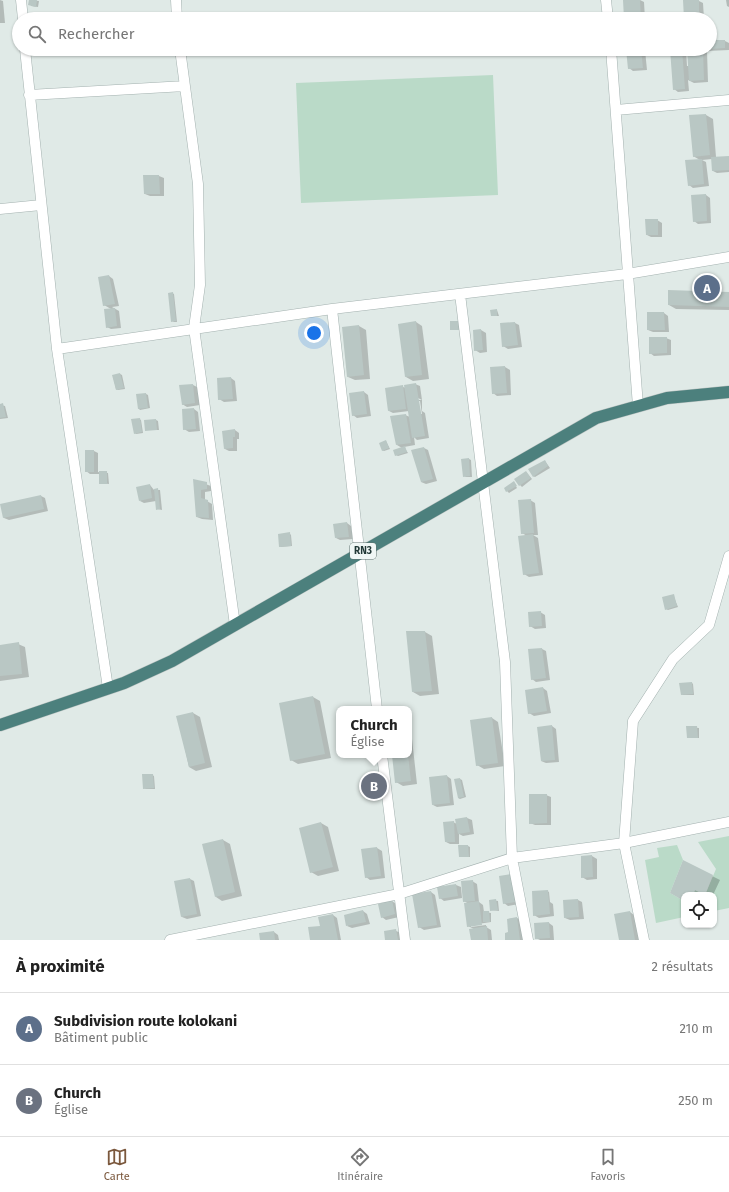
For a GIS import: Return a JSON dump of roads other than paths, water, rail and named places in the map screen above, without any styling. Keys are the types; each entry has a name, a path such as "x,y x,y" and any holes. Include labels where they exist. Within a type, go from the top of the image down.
{"highway":[{"name":"RN3","path":"0,725 124,683 172,661 596,418 667,398 729,392"}],"street":[{"path":"21,0 22,12"},
{"path":"176,0 177,12"},
{"path":"606,0 607,12"},
{"path":"26,56 58,349 108,688"},
{"path":"181,56 198,184 200,285 194,328 235,625"},
{"path":"611,56 638,406"},
{"path":"29,95 185,86"},
{"path":"616,110 729,100"},
{"path":"0,209 41,205"},
{"path":"58,349 332,309 627,274 729,257"},
{"path":"460,294 505,662 512,858 528,940"},
{"path":"332,309 358,554 377,706"},
{"path":"644,940 624,843 633,721 673,660 709,625 729,556"},
{"path":"382,758 404,940"},
{"path":"170,940 399,894 512,858 624,843 729,822"}],"place":[{"name":"Subdivision route kolokani","path":"707,288"},
{"name":"Church","path":"374,786"}]}
